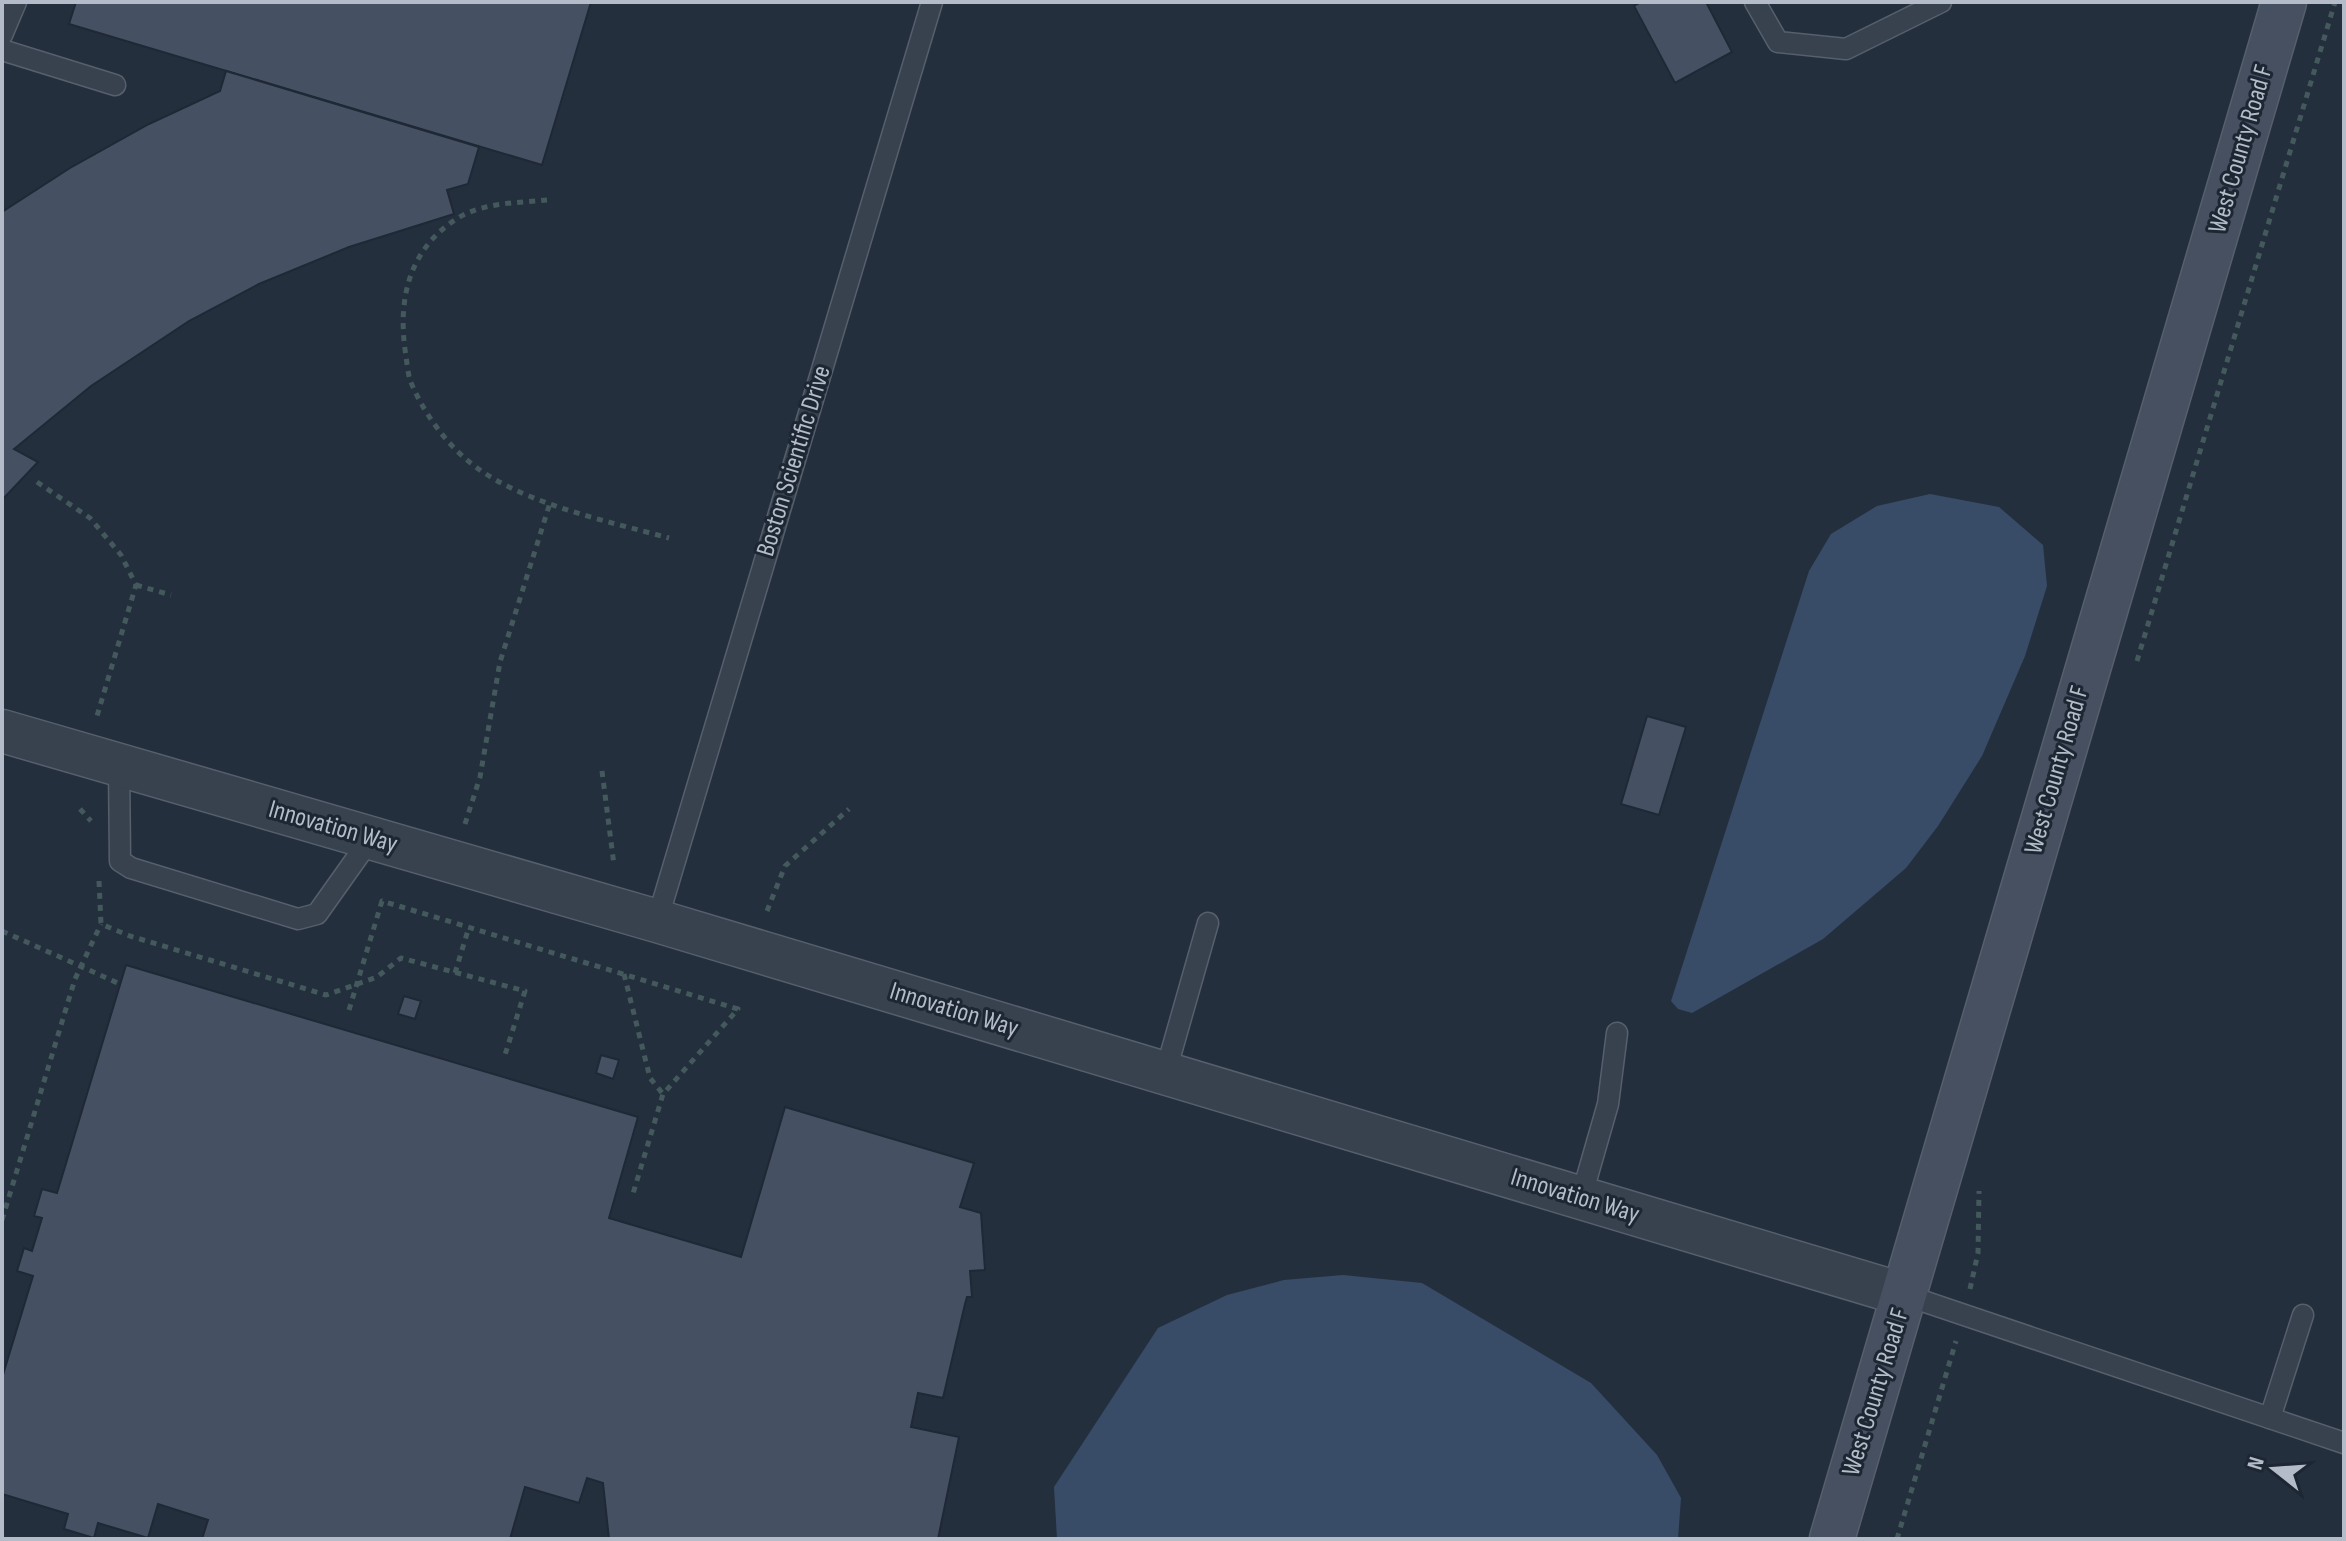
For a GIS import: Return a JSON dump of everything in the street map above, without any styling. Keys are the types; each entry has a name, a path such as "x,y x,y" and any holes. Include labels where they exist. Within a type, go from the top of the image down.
{"street":[{"name":"West County Road F","path":"1832,1539 2284,2"},
{"name":"Innovation Way","path":"2,731 657,921 1905,1295"}],"lane":[{"path":"2,35 16,2"},
{"name":"Boston Scientific Drive","path":"657,921 932,2"},
{"path":"1755,2 1778,42 1846,49 1941,2"},
{"path":"2,50 115,85"},
{"path":"119,765 120,861 131,868 298,919 317,914 371,838"},
{"path":"1165,1074 1208,923"},
{"path":"1581,1198 1608,1104 1617,1033"},
{"path":"1905,1295 2344,1443"},
{"path":"2270,1418 2303,1315"}],"path":[{"path":"2135,667 2335,2"},
{"path":"547,200 490,205 459,217 431,240 411,272 402,305 410,379 433,422 465,459 493,479 550,503 669,538"},
{"path":"37,482 90,518 121,555 136,585 97,716"},
{"path":"465,825 480,777 500,662 550,503"},
{"path":"136,585 171,595"},
{"path":"602,771 614,865"},
{"path":"80,809 93,822"},
{"path":"767,911 785,866 849,809"},
{"path":"2,1220 75,979 101,924 99,880"},
{"path":"349,1010 382,901 738,1009 663,1094 632,1197"},
{"path":"101,924 130,936 326,995 377,977 401,958 525,991 504,1058"},
{"path":"455,973 469,927"},
{"path":"2,931 120,984"},
{"path":"624,974 650,1078 663,1094"},
{"path":"1897,1539 1965,1315 1978,1253 1979,1185"}],"water":[{"path":"1930,494 1999,507 2043,545 2047,586 2025,656 1982,756 1938,826 1906,868 1823,939 1692,1013 1678,1009 1671,1001 1809,571 1831,534 1877,506"},
{"path":"1343,1275 1422,1283 1591,1383 1657,1455 1681,1498 1678,1539 1057,1539 1054,1487 1158,1328 1227,1295 1284,1280"}],"building":[{"path":"76,2 591,2 542,165 69,24"},
{"path":"1641,2 1706,2 1732,52 1675,83 1634,6"},
{"path":"226,71 479,147 468,184 447,190 454,214 349,247 259,284 189,321 91,386 14,449 38,462 2,500 2,212 70,168 149,124 220,91"},
{"path":"1647,716 1686,727 1659,815 1621,804"},
{"path":"126,965 638,1117 609,1218 741,1257 785,1107 974,1163 960,1207 981,1213 985,1270 970,1271 972,1297 967,1297 943,1398 918,1393 911,1427 959,1437 938,1539 609,1539 603,1483 587,1478 579,1503 525,1487 510,1539 202,1539 208,1520 158,1504 148,1538 98,1523 94,1538 64,1529 68,1514 2,1494 2,1378 33,1276 17,1271 24,1248 32,1251 42,1218 34,1216 42,1189 57,1193"},
{"path":"404,996 421,1001 415,1019 398,1014"},
{"path":"601,1055 619,1060 613,1079 596,1073"}]}
